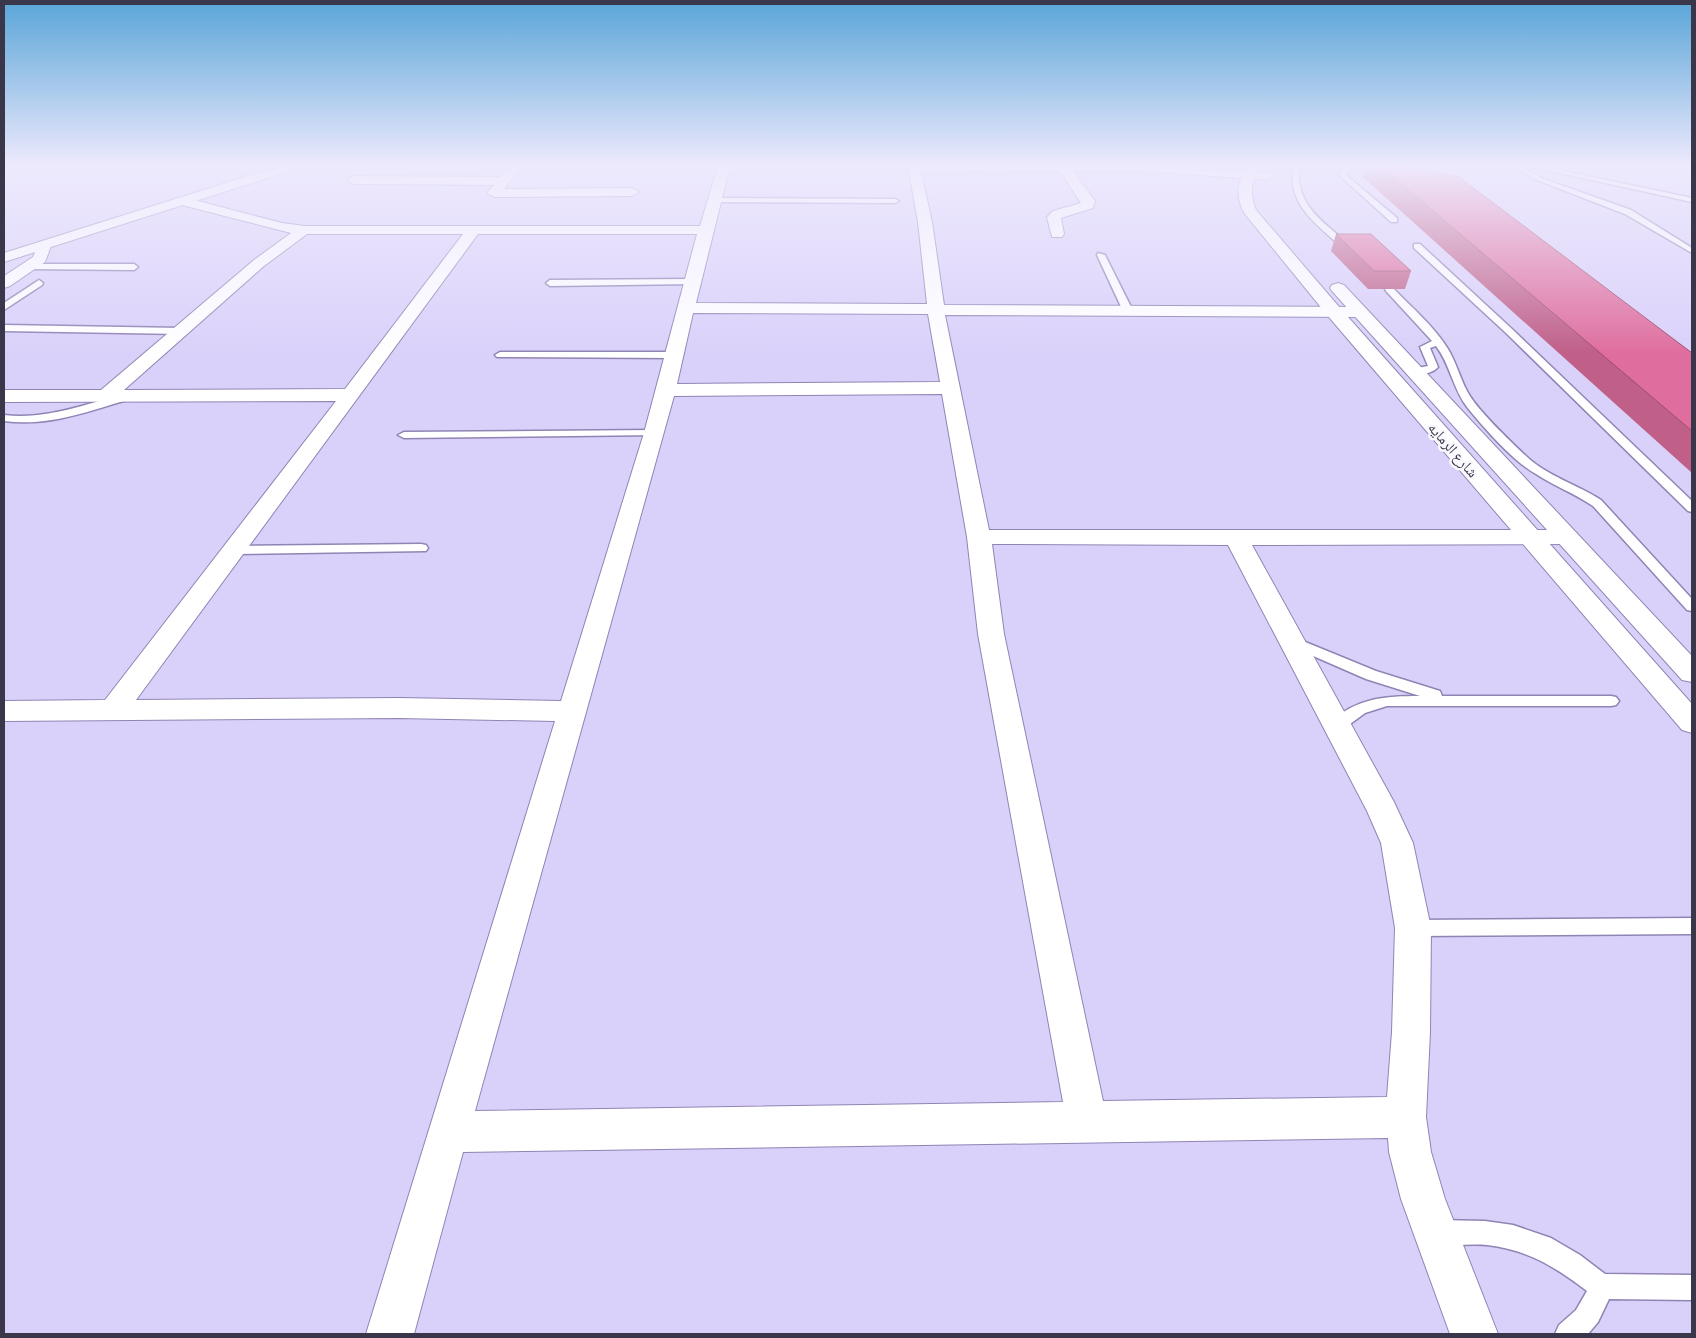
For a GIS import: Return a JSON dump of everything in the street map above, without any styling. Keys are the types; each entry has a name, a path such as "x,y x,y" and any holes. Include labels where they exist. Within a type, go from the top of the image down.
{"street":[{"path":"4,258 98,228"},
{"path":"293,228 473,231 706,230 691,282 675,355 654,433 390,1334"},
{"path":"926,228 936,310 979,537 991,634 1087,1123"},
{"path":"1056,228 1057,234"},
{"name":"شارع الرمايه","path":"1265,228 1528,537 1692,723"},
{"name":"شارع الرمايه","path":"1286,228 1359,312 1692,673"},
{"path":"106,396 277,248 304,230"},
{"path":"112,711 473,231"},
{"path":"4,283 40,259 44,246"},
{"path":"686,308 1359,312"},
{"path":"666,390 952,388"},
{"path":"4,396 351,395"},
{"path":"979,537 1567,537"},
{"path":"1236,538 1383,811 1397,843 1413,928 1411,1032 1406,1117 1410,1152 1435,1232 1474,1334"},
{"path":"4,711 399,708 572,711"},
{"path":"448,1132 730,1126 1087,1123 1406,1117"}],"lane":[{"path":"1327,228 1351,251"},
{"path":"1655,228 1692,251"},
{"path":"1417,246 1510,331 1692,508"},
{"path":"1101,255 1128,311"},
{"path":"29,267 134,267"},
{"path":"550,283 691,282"},
{"path":"4,307 39,283"},
{"path":"1389,289 1444,350 1466,398 1523,460 1540,472 1579,491 1597,503 1692,607"},
{"path":"4,328 181,331"},
{"path":"1416,372 1429,370 1433,367 1425,347 1438,342"},
{"path":"500,355 675,355"},
{"path":"4,418 16,421 60,415 132,396"},
{"path":"4,431 16,421"},
{"path":"404,435 654,433"},
{"path":"234,550 420,548"},
{"path":"1291,641 1371,675 1460,701"},
{"path":"1336,726 1348,714 1366,706 1387,701 1611,701"},
{"path":"1413,928 1692,926"},
{"path":"1435,1232 1485,1233 1513,1237 1542,1247 1571,1264 1600,1286 1692,1288"},
{"path":"1568,1334 1579,1327 1593,1309 1600,1286"}],"building":[{"path":"1454,228 1527,228 1692,353 1692,431"},
{"path":"1336,234 1371,234 1411,271 1374,271"}]}
